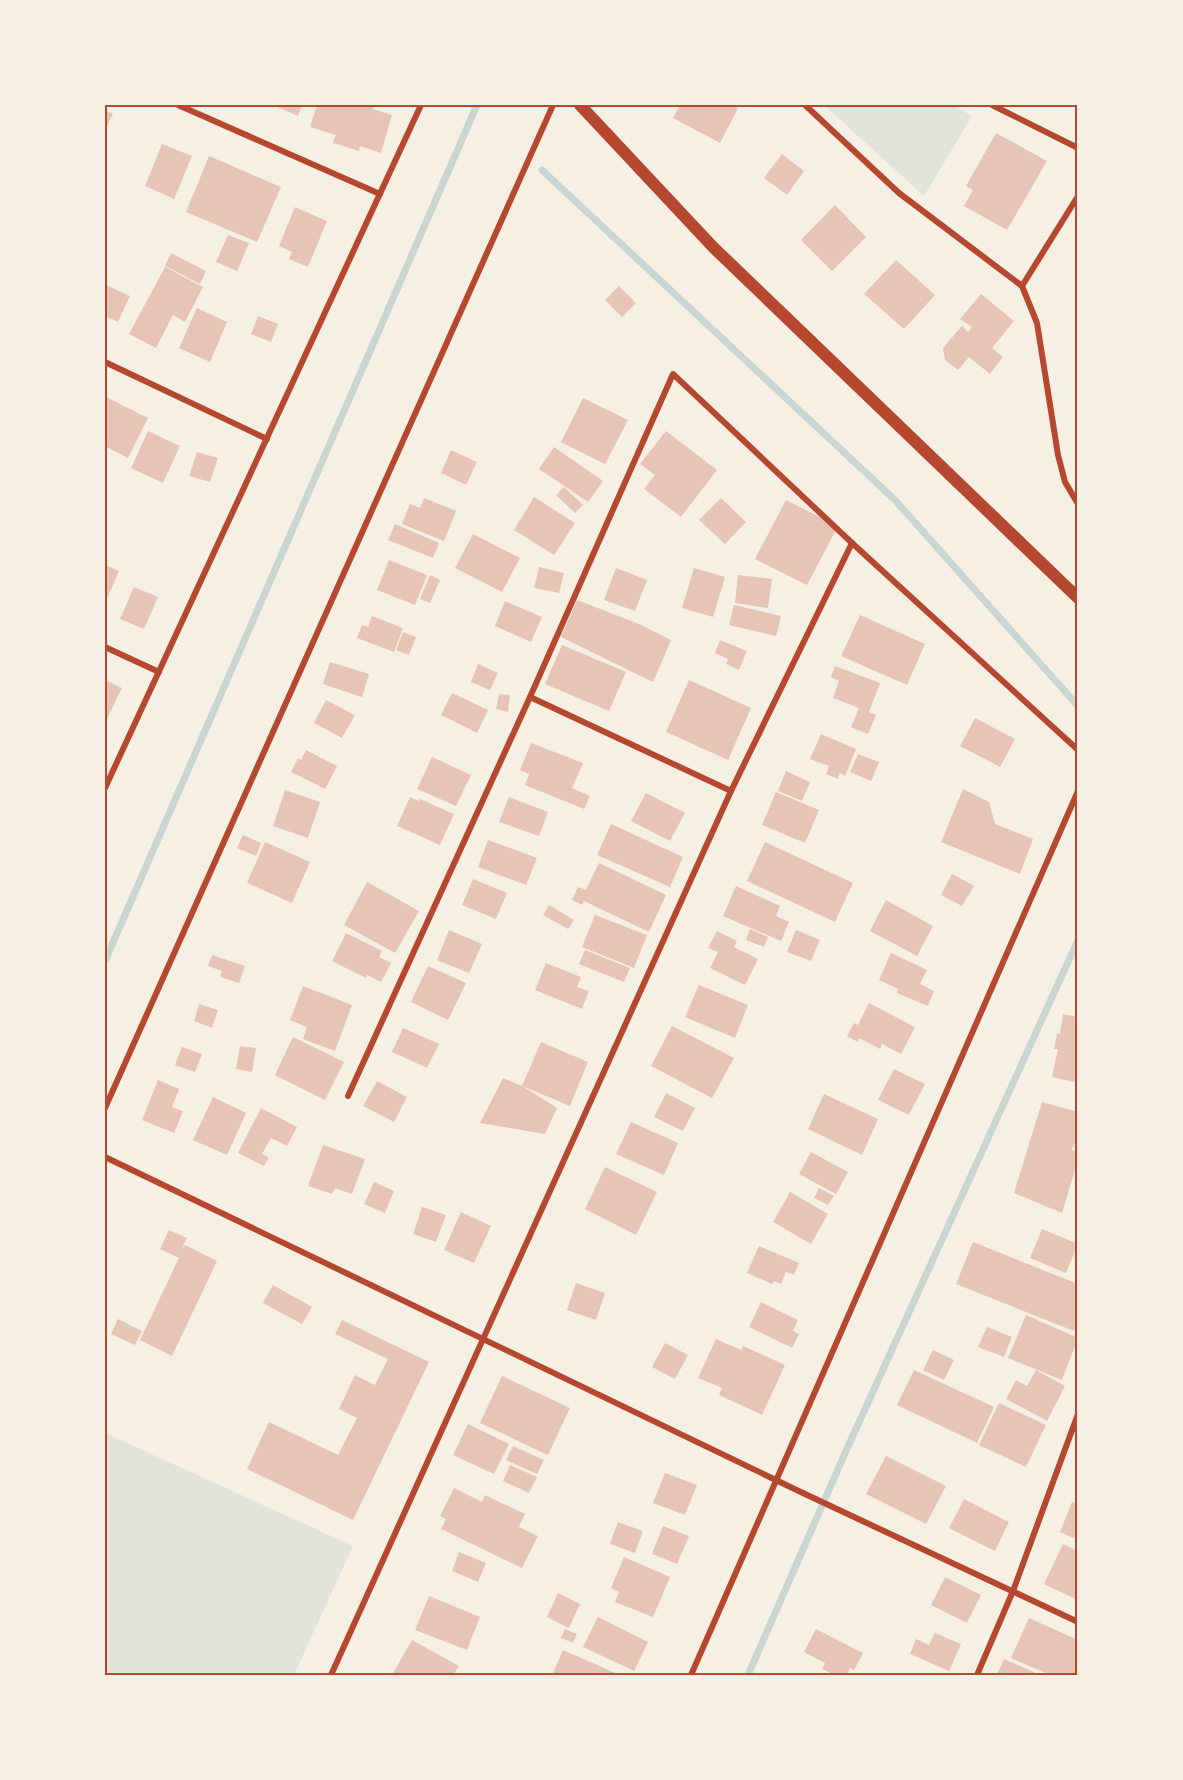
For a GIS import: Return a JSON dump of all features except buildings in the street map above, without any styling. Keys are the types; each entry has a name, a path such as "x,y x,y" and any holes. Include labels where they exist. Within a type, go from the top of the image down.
{"main road":[{"path":"580,105 713,247 1078,598"}],"street":[{"path":"178,105 380,194"},
{"path":"105,788 421,105"},
{"path":"105,1108 553,105"},
{"path":"805,105 899,193 1022,286 1037,323 1058,455 1065,482 1078,504"},
{"path":"992,105 1078,148"},
{"path":"1022,286 1078,196"},
{"path":"105,362 267,439"},
{"path":"348,1096 530,697 673,374 852,543 1078,750"},
{"path":"331,1675 731,791 852,543"},
{"path":"105,647 159,672"},
{"path":"530,697 731,791"},
{"path":"691,1675 1078,791"},
{"path":"105,1157 776,1481 1078,1622"},
{"path":"977,1675 1013,1591 1078,1414"}],"shaded area":[{"path":"824,105 953,105 972,116 924,196"},
{"path":"105,1433 353,1546 294,1675 105,1675"}],"waterway":[{"path":"105,961 477,105"},
{"path":"542,170 895,500 1078,706"},
{"path":"748,1675 846,1451 1078,940"}]}
